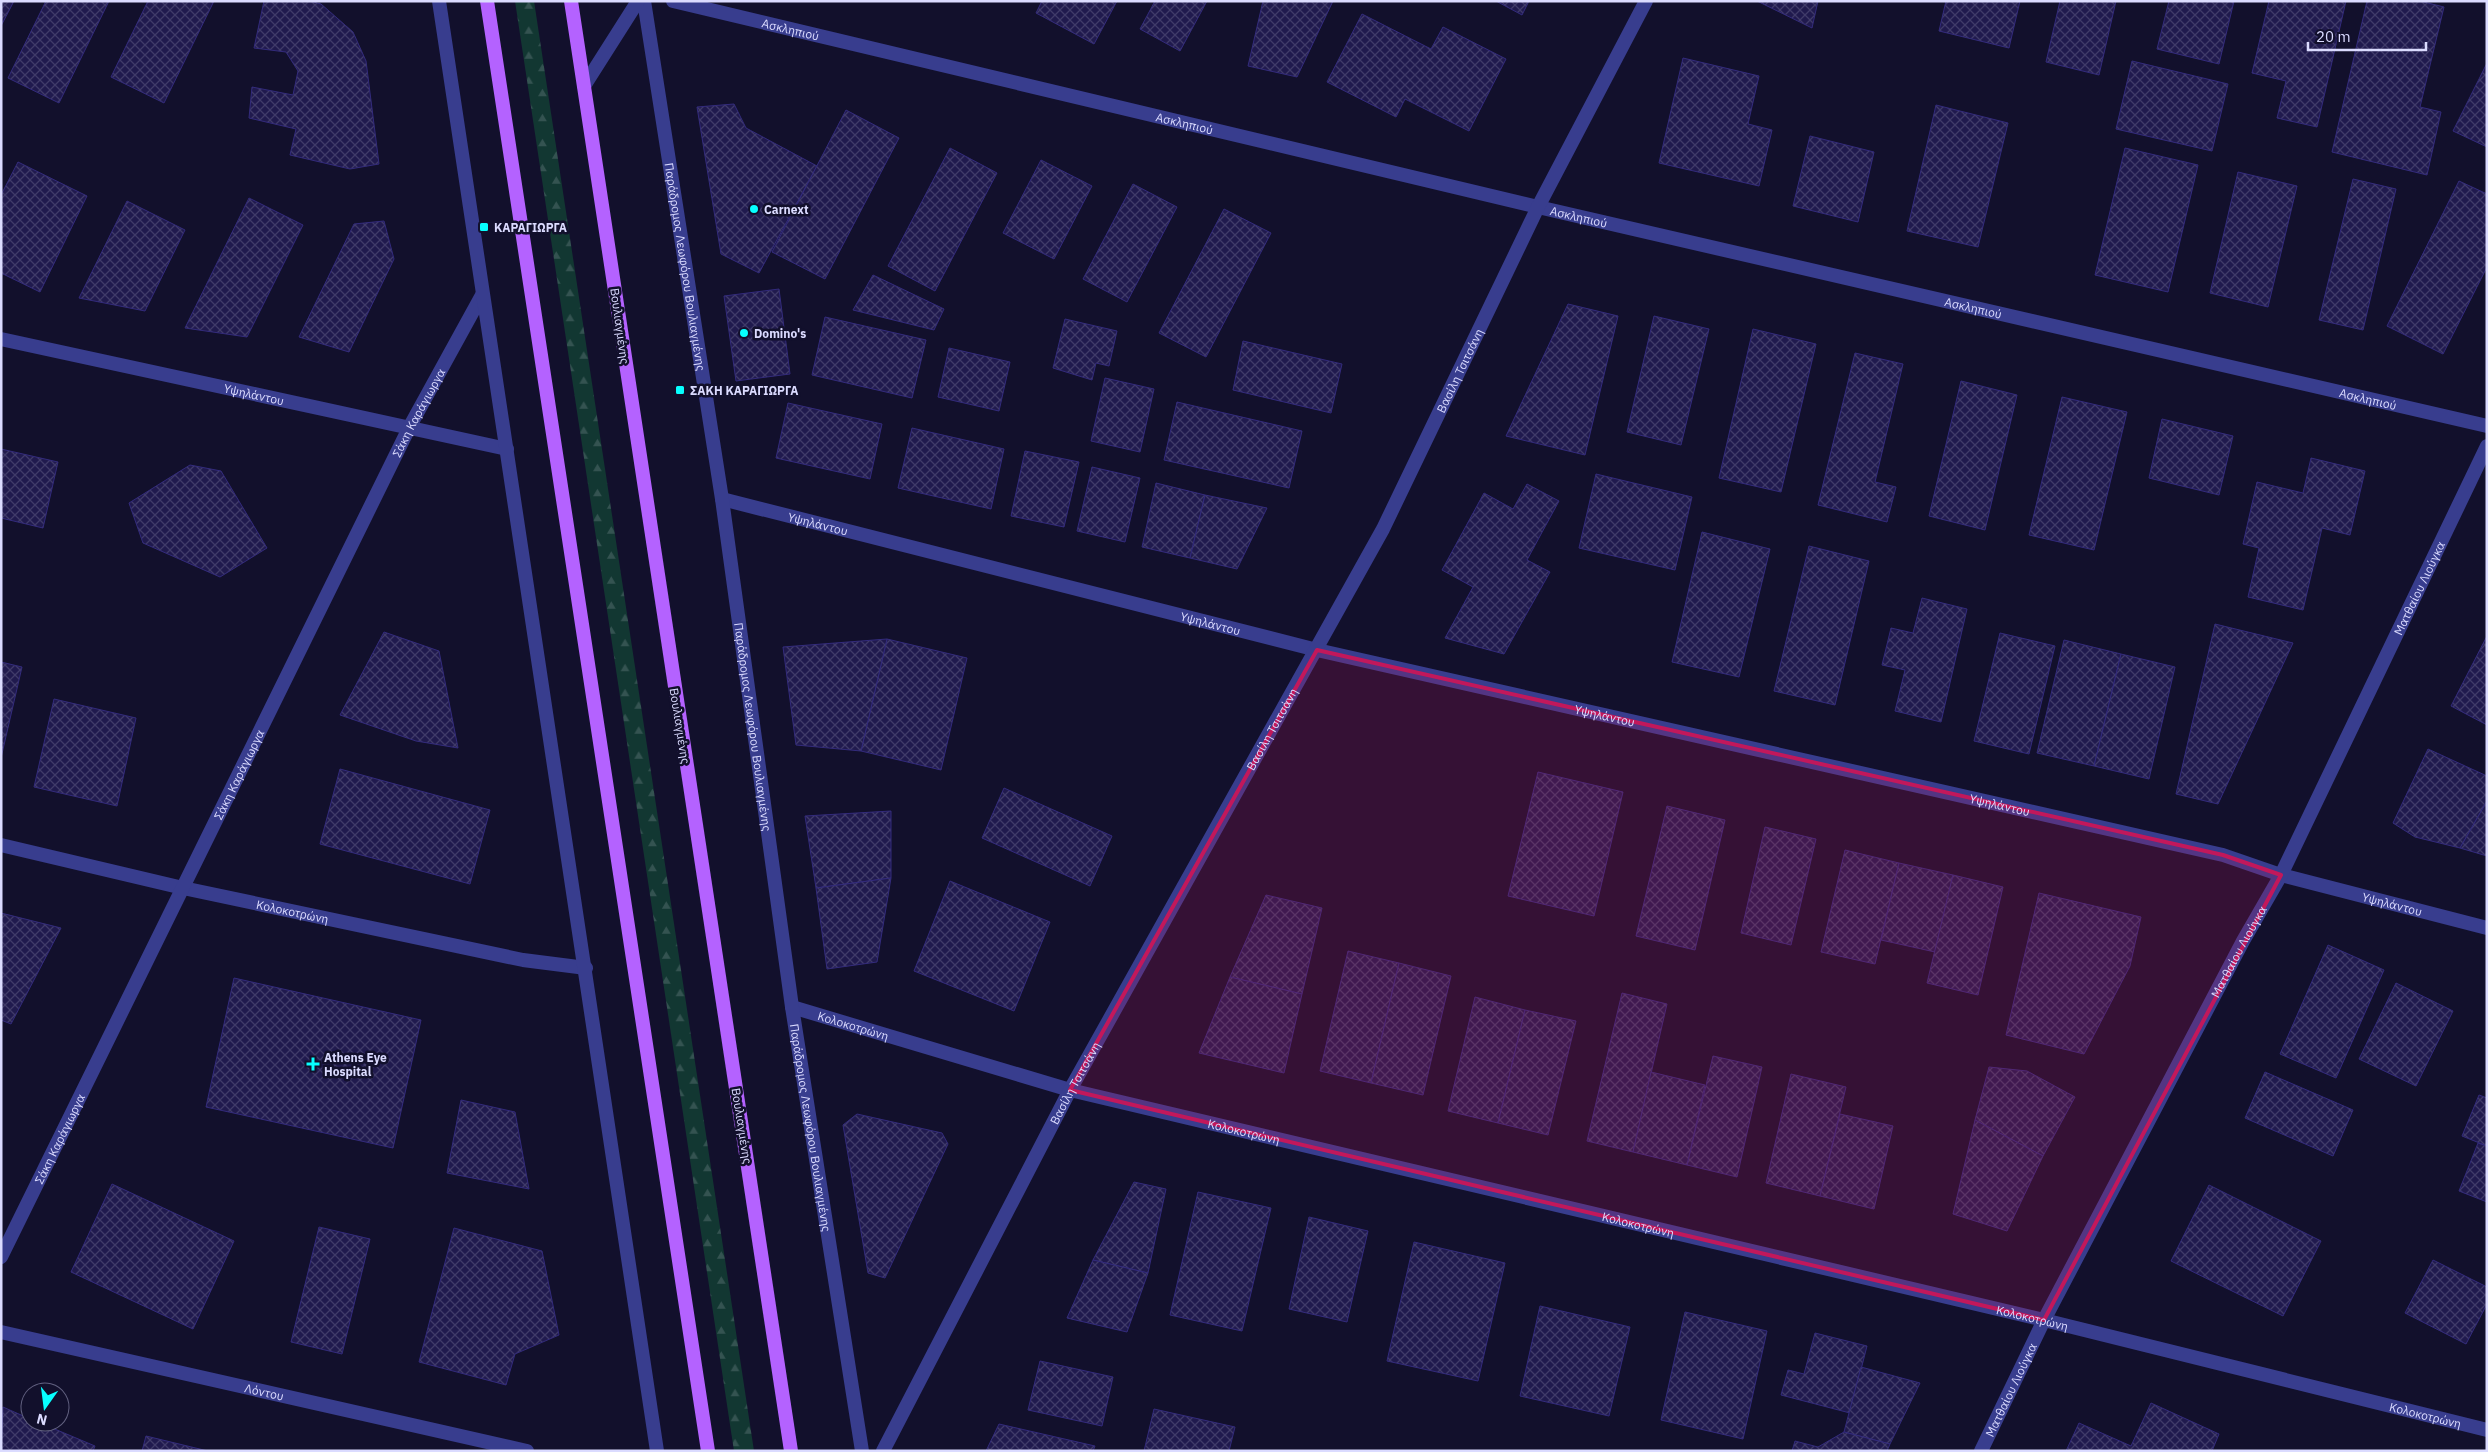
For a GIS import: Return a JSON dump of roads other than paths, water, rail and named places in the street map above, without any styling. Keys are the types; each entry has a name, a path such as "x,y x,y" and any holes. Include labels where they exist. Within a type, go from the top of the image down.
{"main road":[{"path":"487,1 708,1451"},
{"name":"Βουλιαγμένης","path":"571,1 791,1451"}],"street":[{"path":"439,1 658,1451"},
{"path":"584,86 638,1"},
{"name":"Παράδρομος Λεωφόρου Βουλιαγμένης","path":"644,1 722,499 792,1007 862,1451"},
{"name":"Ασκληπιού","path":"673,1 1538,207 2487,426"},
{"name":"Βασίλη Τσιτσάνη","path":"883,1451 1070,1090 1318,650 1383,529 1538,207 1646,1"},
{"name":"Σάκη Καράγιωργα","path":"1,1257 410,426 482,295"},
{"name":"Υψηλάντου","path":"1,339 507,448"},
{"name":"Ματθαίου Λιούγκα","path":"1981,1451 2044,1320 2243,941 2281,875 2487,446"},
{"name":"Υψηλάντου","path":"722,499 1318,650 2223,856 2281,875 2487,928"},
{"name":"Κολοκοτρώνη","path":"1,845 183,888 523,960 586,968"},
{"name":"Κολοκοτρώνη","path":"792,1007 1070,1090 2044,1320 2487,1430"},
{"name":"Λόντου","path":"1,1332 527,1451"}],"place":[{"name":"Carnext","path":"754,209"},
{"name":"ΚΑΡΑΓΙΩΡΓΑ","path":"484,227"},
{"name":"Domino's","path":"744,333"},
{"name":"ΣΑΚΗ ΚΑΡΑΓΙΩΡΓΑ","path":"680,390"},
{"name":"Athens Eye Hospital","path":"313,1064"}]}
